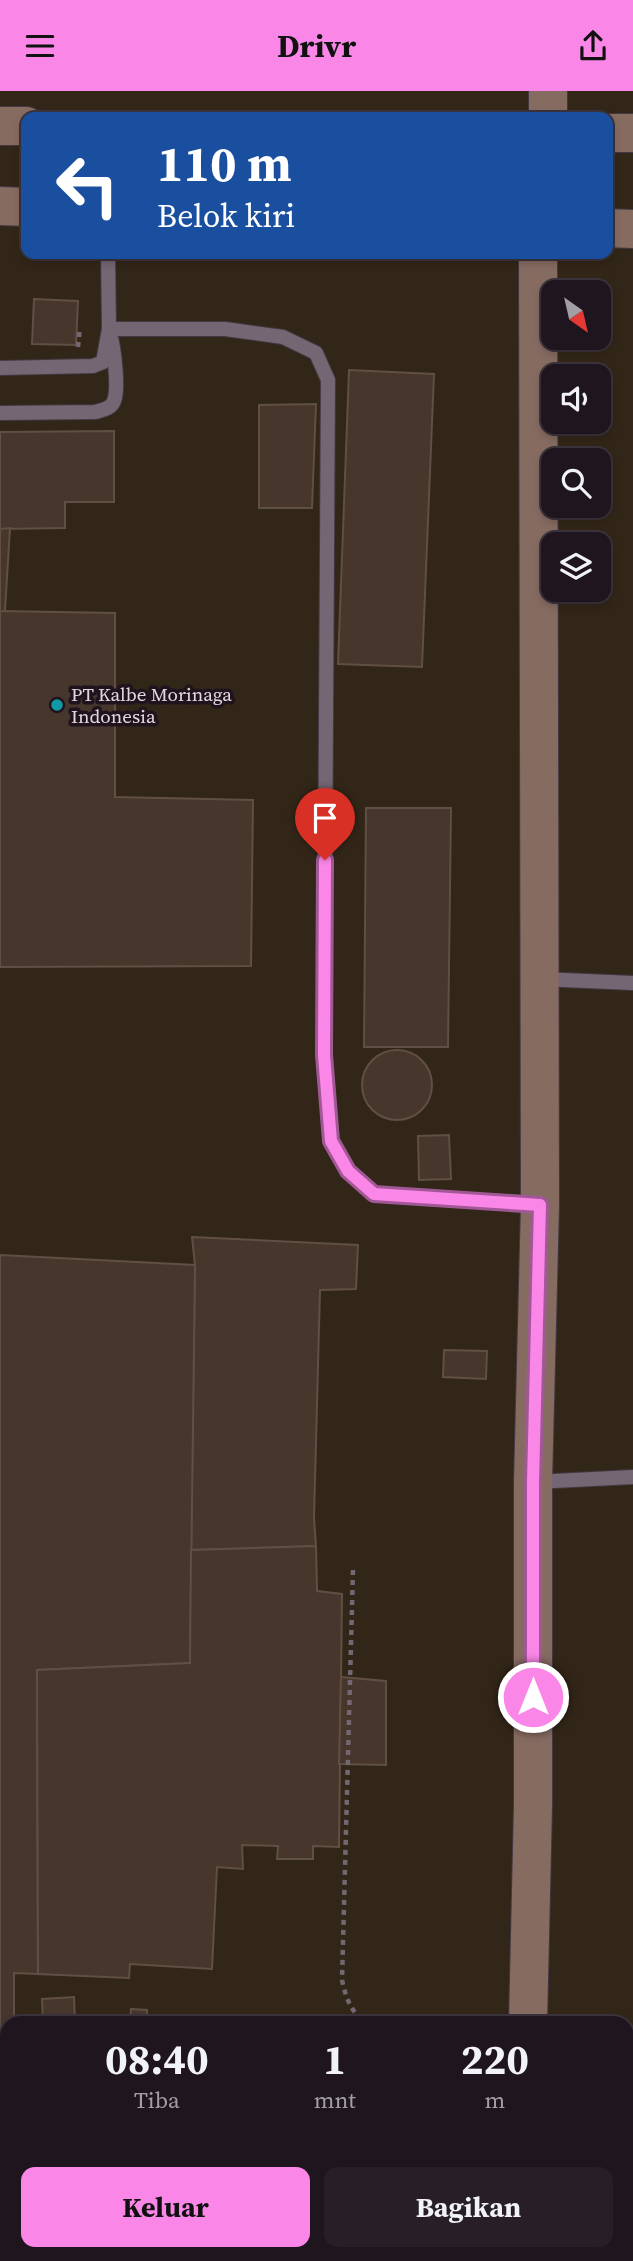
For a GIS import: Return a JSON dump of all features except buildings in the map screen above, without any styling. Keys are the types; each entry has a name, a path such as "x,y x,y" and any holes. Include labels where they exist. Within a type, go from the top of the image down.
{"street":[{"path":"548,91 548,112"},
{"path":"0,126 21,126"},
{"path":"613,133 633,133"},
{"path":"0,206 21,207"},
{"path":"613,229 633,229"},
{"path":"528,2016 533,1805 533,1482 540,1205 538,259"}],"lane":[{"path":"0,368 93,366 103,362 109,329 108,259"},
{"path":"0,413 95,412 108,409 114,402 115,353 109,329"},
{"path":"109,329 225,329 283,337 316,353 328,380 324,1055 331,1141 348,1171 374,1194 540,1205"},
{"path":"539,979 633,983"},
{"path":"533,1482 633,1477"}],"path":[{"path":"353,1570 342,1980 346,2000 358,2016"}],"shaded area":[{"path":"0,91 633,91 633,2016 0,2016"}],"place":[{"name":"PT Kalbe Morinaga Indonesia","path":"57,705"}],"route":[{"path":"325,860 324,1055 331,1141 348,1171 374,1194 540,1205 533,1482 533,1697"}]}
